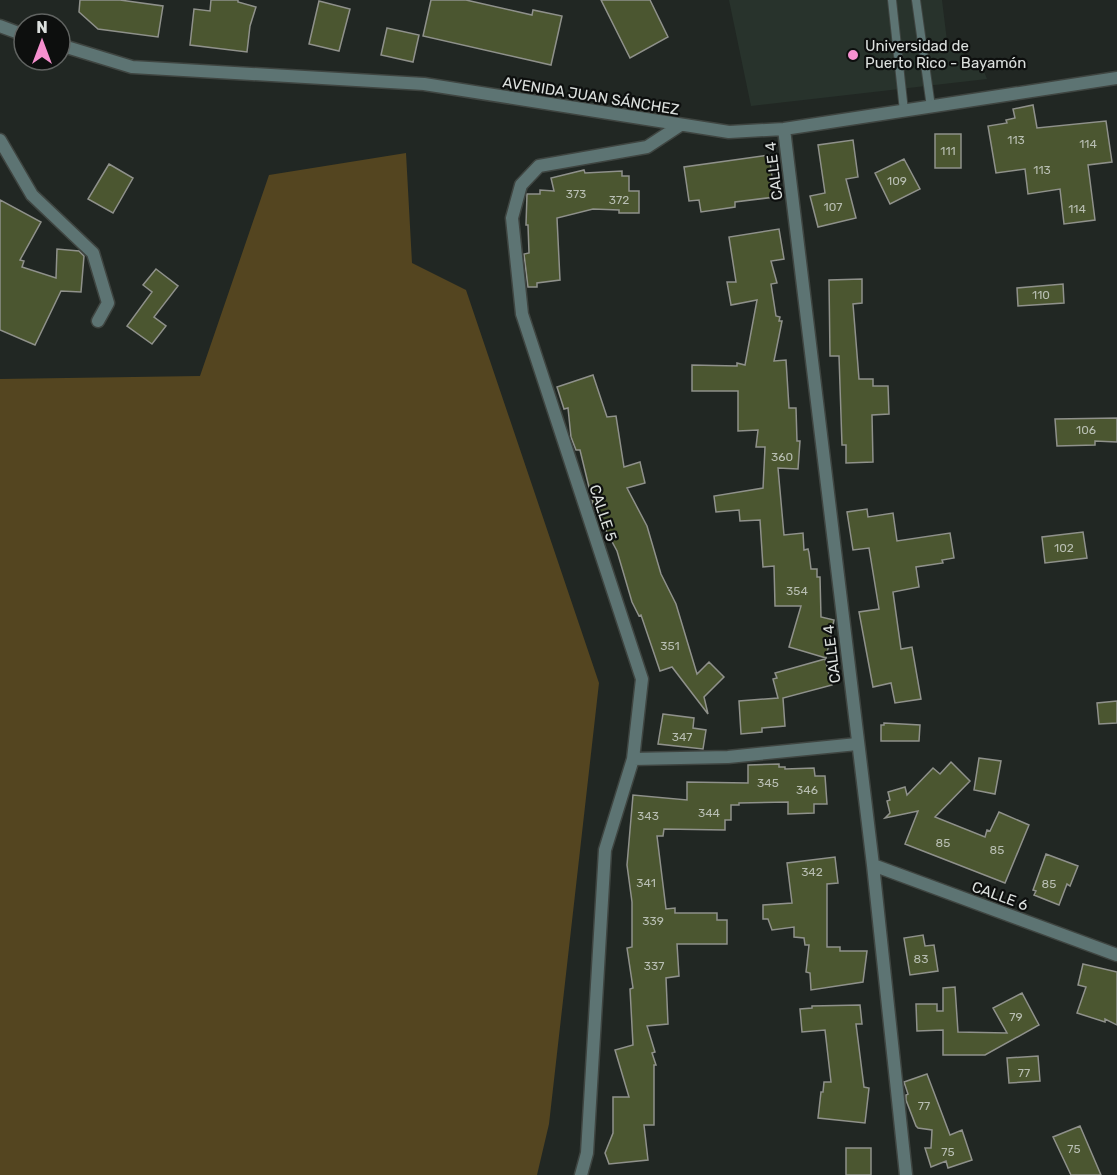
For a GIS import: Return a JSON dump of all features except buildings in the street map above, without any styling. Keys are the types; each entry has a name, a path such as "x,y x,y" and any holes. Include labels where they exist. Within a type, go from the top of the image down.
{"street":[{"name":"AVENIDA JUAN SÁNCHEZ","path":"72,49 132,67 424,84 679,126 729,132 784,129 1117,78"},
{"name":"CALLE 5","path":"581,1175 586,1153 605,850 633,759 642,679 522,314 512,218 520,185 539,166 647,147 679,126"},
{"name":"CALLE 4","path":"784,129 873,865 906,1175"},
{"path":"0,140 32,195 93,253 108,303 98,321"},
{"path":"633,759 728,757 858,744"},
{"name":"CALLE 6","path":"873,865 1117,955"}],"lane":[{"path":"892,0 904,111"},
{"path":"916,0 931,106"}],"shaded area":[{"name":"Universidad de Puerto Rico - Bayamón","path":"729,0 942,0 947,41 983,69 987,79 751,106"},
{"path":"406,153 412,263 466,290 599,683 549,1124 537,1175 0,1175 0,379 200,376 269,175"}],"place":[{"name":"Universidad de Puerto Rico - Bayamón","path":"853,55"}]}
